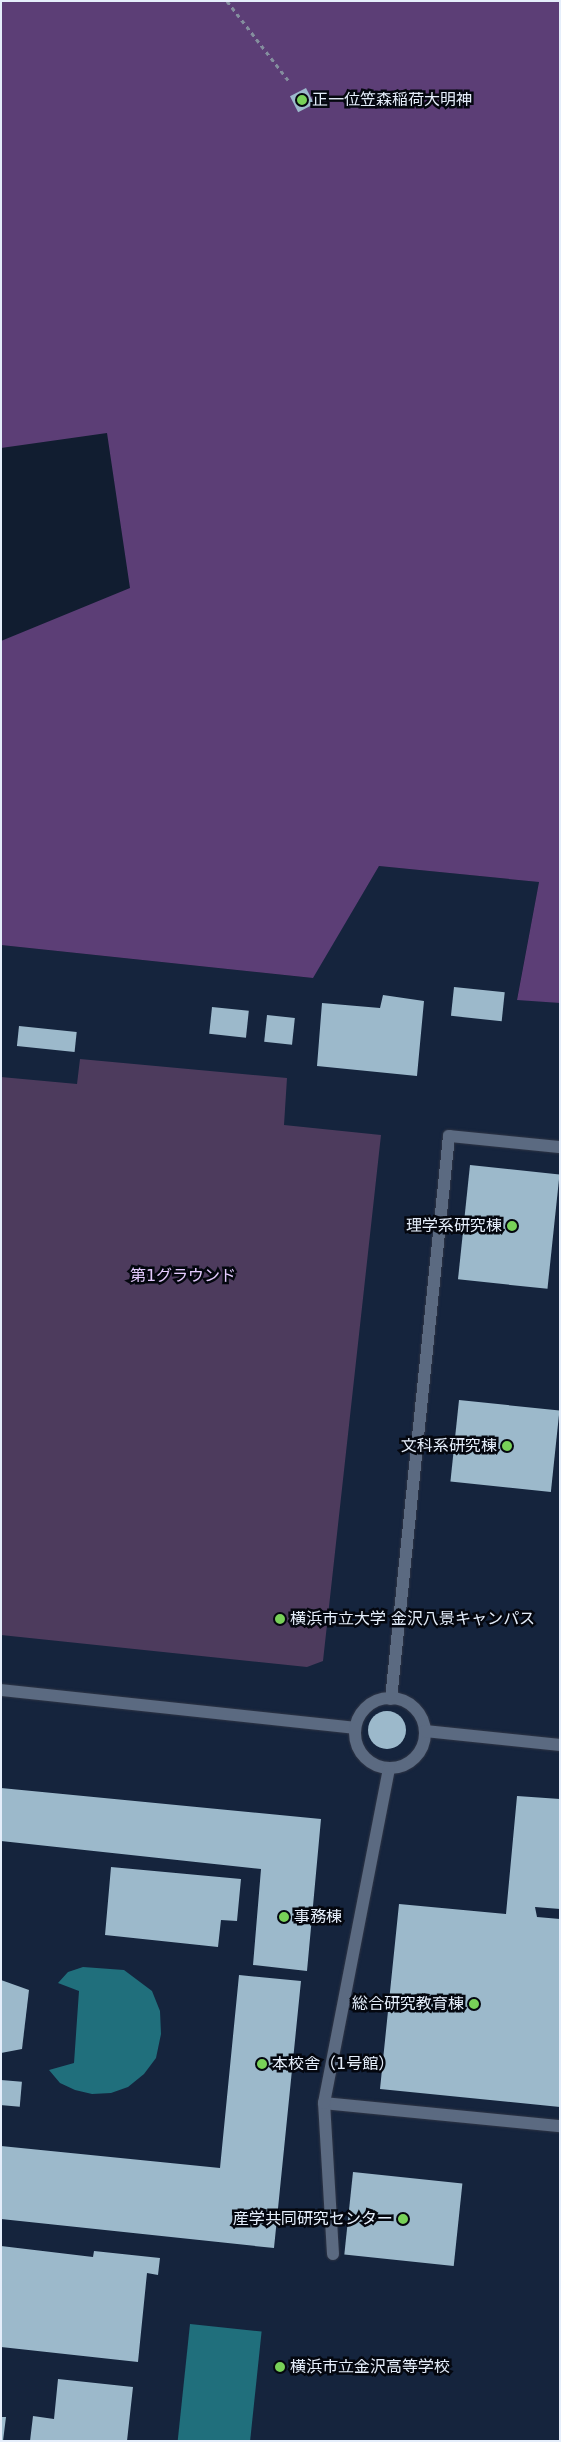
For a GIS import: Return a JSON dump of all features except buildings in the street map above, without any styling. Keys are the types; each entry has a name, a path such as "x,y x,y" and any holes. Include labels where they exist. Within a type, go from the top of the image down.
{"lane":[{"path":"392,1699 449,1136 560,1147"},
{"path":"1,1690 355,1728"},
{"path":"392,1699 408,1703 416,1710 425,1732 419,1754 411,1761 389,1768 373,1763 360,1751 355,1728 365,1709 374,1702 392,1699"},
{"path":"425,1732 560,1745"},
{"path":"333,2254 324,2103 389,1768"},
{"path":"324,2103 560,2126"}],"path":[{"path":"227,1 288,80"}],"shaded area":[{"path":"1,1 560,1 560,1003 517,1000 539,882 379,866 313,978 1,945 1,641 130,588 107,433 1,448"},
{"name":"横浜市立大学 金沢八景キャンパス","path":"379,866 539,882 517,999 560,1003 560,2441 1,2441 1,945 312,978"},
{"path":"83,1967 124,1970 152,1991 160,2011 161,2034 156,2058 144,2074 128,2087 111,2093 92,2094 75,2090 60,2083 49,2070 74,2063 79,1991 58,1983 68,1972"},
{"path":"190,2324 262,2332 250,2441 178,2441"}],"green space":[{"name":"第1グラウンド","path":"80,1059 287,1078 284,1125 381,1135 323,1661 307,1667 1,1635 1,1077 77,1084"}],"place":[{"name":"正一位笠森稲荷大明神","path":"302,100"},
{"name":"理学系研究棟","path":"512,1226"},
{"name":"文科系研究棟","path":"507,1446"},
{"name":"横浜市立大学 金沢八景キャンパス","path":"280,1619"},
{"name":"事務棟","path":"284,1917"},
{"name":"総合研究教育棟","path":"474,2004"},
{"name":"本校舎（1号館）","path":"262,2064"},
{"name":"産学共同研究センター","path":"403,2219"},
{"name":"横浜市立金沢高等学校","path":"280,2367"}]}
